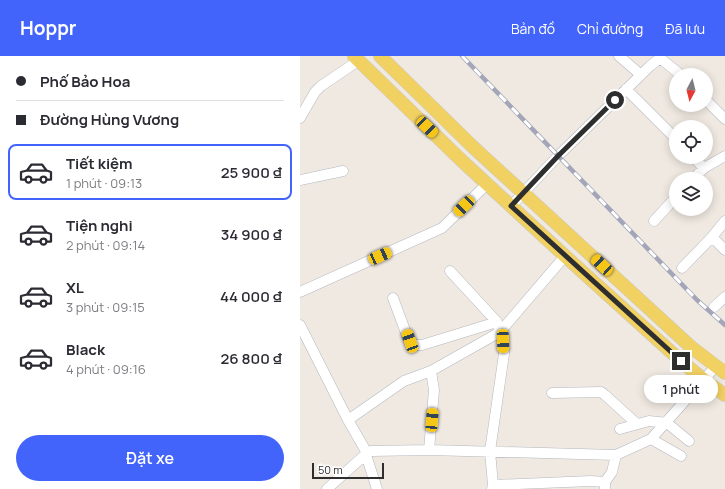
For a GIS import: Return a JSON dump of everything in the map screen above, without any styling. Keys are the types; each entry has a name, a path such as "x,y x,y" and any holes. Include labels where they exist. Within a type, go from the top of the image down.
{"main road":[{"path":"380,56 473,147 691,347 720,370"},
{"path":"356,59 565,256 704,380 725,395"}],"street":[{"path":"619,56 641,75"},
{"path":"511,206 558,156 661,57 673,68"},
{"path":"300,118 315,92 356,59"},
{"path":"626,89 669,132"},
{"path":"713,107 725,119"},
{"path":"700,172 704,168 725,156"},
{"path":"700,164 704,168"},
{"path":"300,187 300,179 343,171"},
{"path":"300,292 442,228 487,184"},
{"path":"654,221 669,205"},
{"path":"682,268 712,237 725,221"},
{"path":"712,237 725,250"},
{"path":"348,420 404,381 431,371 498,327 565,256"},
{"path":"450,271 498,327 503,341 504,354 490,451 492,487 591,481 605,486 612,472 616,455"},
{"path":"714,307 725,297"},
{"path":"393,298 410,341 414,345 422,346 498,327"},
{"path":"300,325 348,420 367,453 367,458 377,489"},
{"path":"328,489 371,451 429,450 616,455 651,440 704,380 720,370"},
{"path":"429,450 434,390 431,371"},
{"path":"552,393 601,392 637,424"},
{"path":"620,429 649,421 667,423 689,441"},
{"path":"651,440 682,456"}],"railway":[{"path":"462,56 697,300 725,325"}],"route":[{"path":"615,100 558,156 511,206 681,361"}]}
